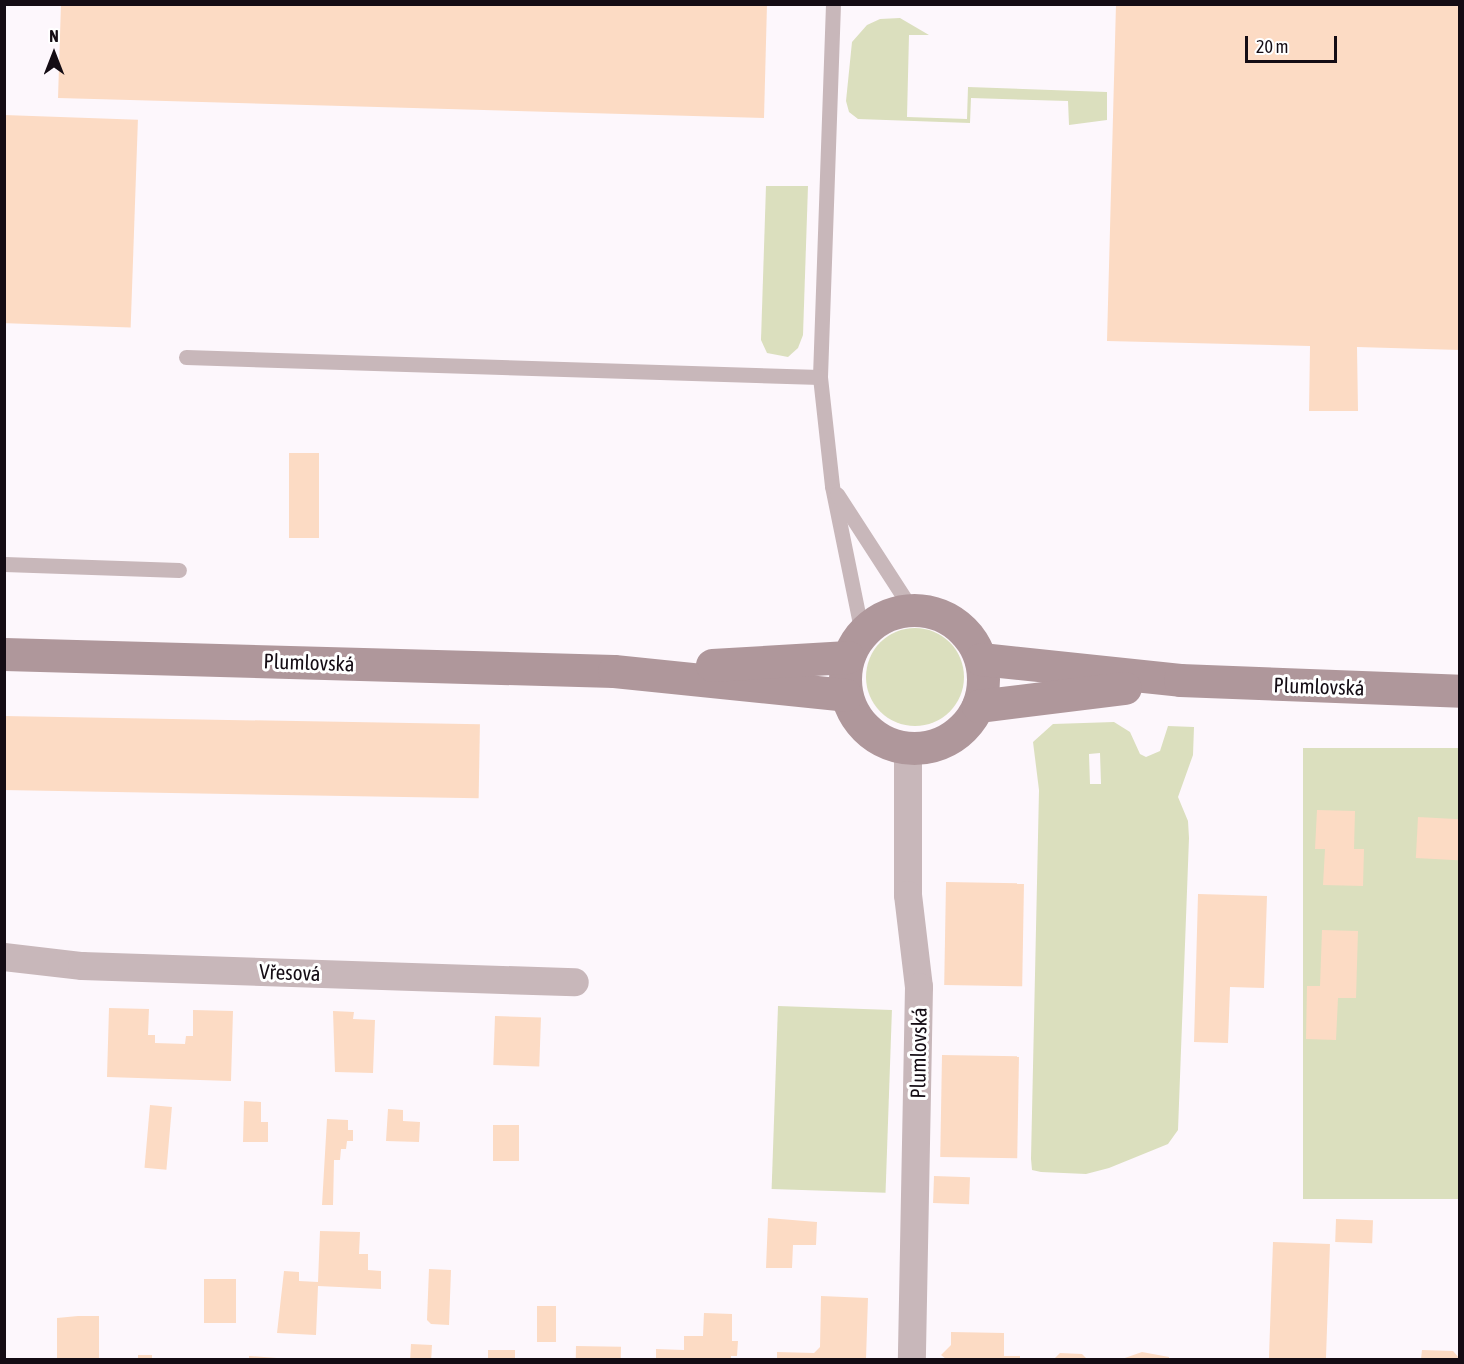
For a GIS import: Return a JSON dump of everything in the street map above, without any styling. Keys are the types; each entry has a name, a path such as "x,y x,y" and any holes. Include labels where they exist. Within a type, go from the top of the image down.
{"main road":[{"path":"912,610 934,613 955,623 971,639 981,659 982,691 978,706 966,725 950,738 930,747 908,748 887,743 869,732 855,715 846,695 855,646 893,613 912,610"},
{"name":"Plumlovská","path":"614,671 855,646"},
{"name":"Plumlovská","path":"4,654 614,671 846,695"},
{"name":"Plumlovská","path":"981,659 1180,680 1460,691"},
{"name":"Plumlovská","path":"978,706 1180,680"}],"street":[{"name":"Plumlovská","path":"908,748 908,895 919,974 912,1359"},
{"name":"Vřesová","path":"4,957 82,966 575,982"}],"lane":[{"path":"833,4 820,377 832,486 855,646"},
{"path":"186,357 820,377"},
{"path":"832,486 912,610"},
{"path":"4,564 179,570"}],"green space":[{"path":"900,18 929,35 909,35 907,117 967,119 968,87 1107,92 1107,120 1069,125 1068,101 971,98 970,123 858,119 849,112 846,101 852,42 867,25 880,19"},
{"path":"766,186 808,186 803,335 798,348 788,357 767,353 761,340"},
{"path":"915,628 934,632 949,643 960,658 964,677 960,696 949,711 934,722 915,726 896,722 881,711 870,696 866,677 870,658 881,643 896,632"},
{"path":"1114,722 1130,732 1140,754 1146,757 1160,751 1168,726 1194,727 1193,755 1178,797 1188,821 1189,838 1178,1130 1168,1144 1109,1168 1086,1174 1032,1170 1031,1159 1039,790 1033,742 1053,724","holes":["1100,753 1101,784 1090,784 1089,754"]},
{"path":"1303,748 1459,748 1459,1199 1303,1199"},
{"path":"778,1006 892,1010 886,1193 772,1189"}],"building":[{"path":"61,4 767,4 764,118 58,98"},
{"path":"1116,4 1460,4 1460,350 1357,347 1358,411 1309,411 1310,346 1107,341"},
{"path":"4,115 138,120 131,328 4,323"},
{"path":"289,453 319,453 319,538 289,538"},
{"path":"4,716 480,724 479,798 4,790"},
{"path":"1317,810 1355,811 1354,849 1364,849 1363,886 1323,885 1325,849 1315,849"},
{"path":"1418,817 1460,819 1458,860 1416,858"},
{"path":"946,882 1024,883 1022,986 944,985"},
{"path":"1198,894 1267,896 1264,988 1230,987 1228,1043 1194,1042"},
{"path":"1322,930 1358,931 1356,998 1338,998 1336,1040 1306,1039 1307,986 1320,986"},
{"path":"109,1008 149,1009 148,1035 155,1035 155,1043 185,1044 186,1036 193,1036 193,1010 233,1011 231,1081 107,1077"},
{"path":"333,1011 354,1012 353,1019 375,1020 373,1073 335,1072"},
{"path":"495,1016 541,1018 539,1067 493,1065"},
{"path":"942,1055 1019,1056 1017,1158 940,1157"},
{"path":"244,1101 261,1102 261,1122 268,1122 268,1142 243,1142"},
{"path":"150,1105 172,1107 166,1170 145,1168"},
{"path":"388,1109 403,1110 403,1121 420,1122 419,1142 386,1141"},
{"path":"327,1119 348,1120 348,1130 353,1130 353,1141 347,1141 346,1149 341,1149 340,1160 334,1160 333,1205 322,1205"},
{"path":"493,1125 519,1125 519,1161 493,1161"},
{"path":"934,1176 970,1177 969,1204 933,1203"},
{"path":"768,1218 817,1222 816,1245 793,1245 792,1268 766,1268"},
{"path":"1336,1219 1373,1220 1372,1243 1335,1242"},
{"path":"320,1231 360,1232 359,1254 368,1254 368,1270 381,1271 381,1289 318,1286 316,1335 277,1333 284,1271 299,1272 299,1281 318,1282"},
{"path":"1273,1242 1330,1244 1326,1360 1269,1359"},
{"path":"429,1269 451,1270 449,1325 431,1324 427,1320"},
{"path":"204,1279 236,1279 236,1323 204,1323"},
{"path":"821,1296 868,1298 866,1359 777,1359 777,1352 814,1353 820,1347"},
{"path":"537,1306 556,1306 556,1342 537,1342"},
{"path":"704,1313 732,1314 732,1341 738,1341 737,1356 731,1356 731,1359 656,1359 656,1349 684,1350 684,1336 703,1336"},
{"path":"99,1316 99,1359 57,1359 57,1318"},
{"path":"951,1332 1004,1333 1004,1356 1020,1356 1020,1359 946,1359 941,1355 951,1345"},
{"path":"411,1344 432,1345 431,1360 410,1359"},
{"path":"576,1346 621,1347 621,1360 576,1359"},
{"path":"488,1350 515,1350 515,1359 488,1359"},
{"path":"1422,1350 1453,1351 1460,1359 1421,1359"},
{"path":"1142,1352 1169,1357 1169,1359 1122,1359"},
{"path":"1060,1353 1082,1354 1087,1359 1054,1359"},
{"path":"138,1355 152,1355 152,1359 138,1359"},
{"path":"249,1356 277,1358 277,1359 249,1359"}]}
